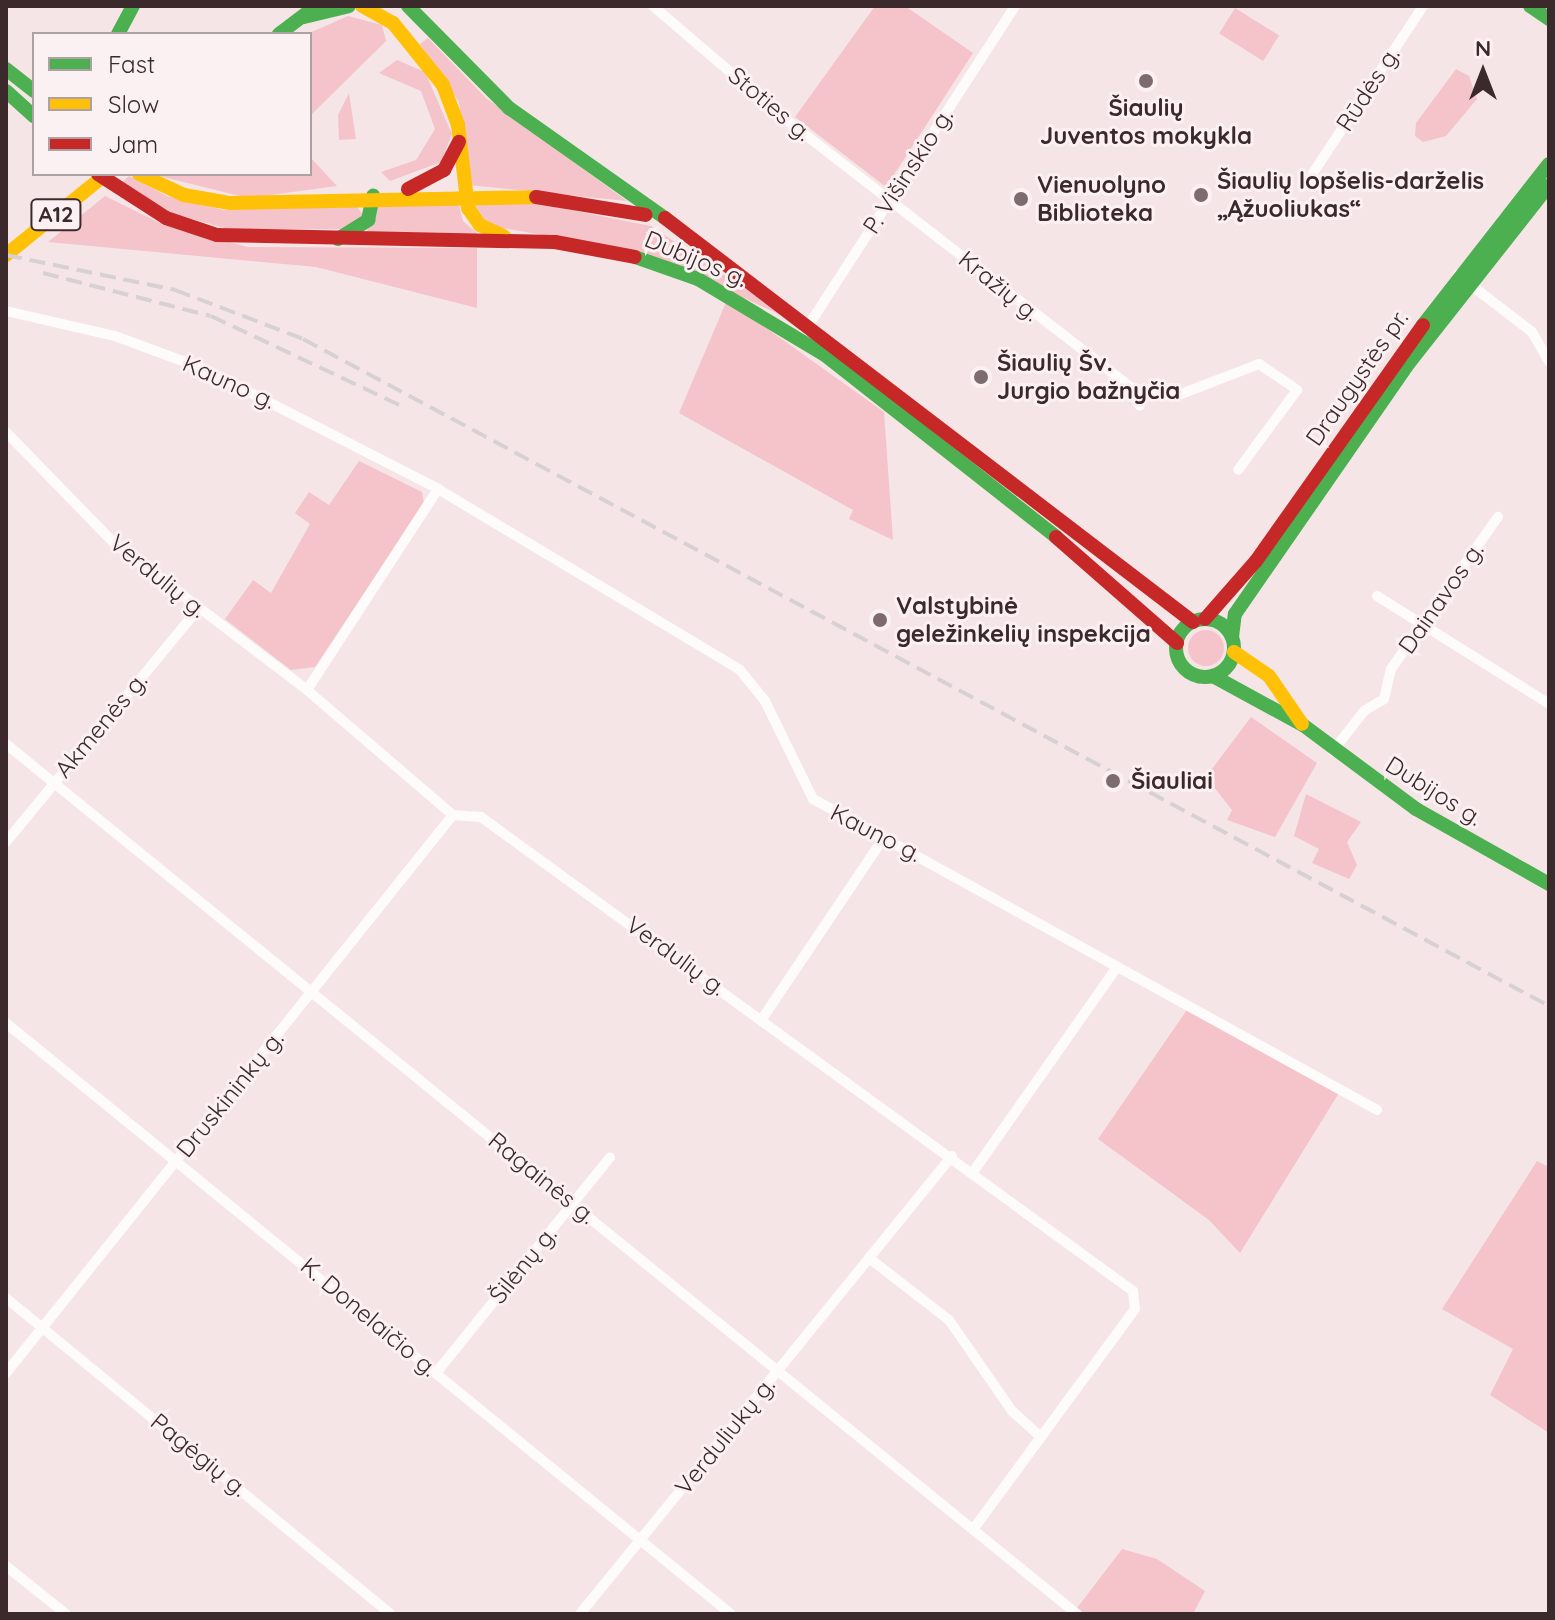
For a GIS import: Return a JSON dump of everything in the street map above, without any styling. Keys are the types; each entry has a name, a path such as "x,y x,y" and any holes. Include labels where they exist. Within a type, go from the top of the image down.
{"main road":[{"path":"119,32 133,6"},
{"path":"271,32 316,6"},
{"path":"281,32 301,12 349,6"},
{"path":"362,6 386,16 443,85 460,140 465,191 480,225 519,240"},
{"name":"Dubijos g.","path":"408,6 479,84 655,218 810,323 1233,645 1269,676 1303,725"},
{"path":"1530,6 1549,19"},
{"path":"407,40 423,26"},
{"path":"6,69 32,89"},
{"path":"6,91 32,114"},
{"path":"393,194 444,170 460,140"},
{"name":"Draugystės pr.","path":"1177,643 1256,561 1549,164"},
{"name":"Dubijos g.","path":"101,176 145,207 194,228 332,241 519,240 594,247 661,265 801,337 1087,561 1177,643 1188,672 1213,676 1303,725 1333,751 1416,809 1549,884"},
{"name":"A12","path":"6,255 104,176"},
{"name":"Dubijos g.","path":"143,176 184,195 230,203 465,191 548,195 655,218"},
{"name":"Draugystės pr.","path":"1233,645 1235,614 1462,279 1549,185"},
{"path":"332,241 362,227 373,196"},
{"path":"1213,676 1233,645"}],"street":[{"name":"Stoties g.","path":"653,6 890,199"},
{"name":"P. Višinskio g.","path":"801,337 1015,6"},
{"name":"Rūdės g.","path":"1313,173 1423,6"},
{"name":"Kražių g.","path":"890,199 1138,401 1181,394 1259,364 1297,390 1238,470"},
{"path":"1462,279 1532,332 1549,361"},
{"name":"Kauno g.","path":"6,311 115,336 204,369 438,489 740,670 765,701 813,799 1377,1110"},
{"name":"Verdulių g.","path":"6,432 97,527 198,609 307,690 453,815 481,817 952,1156 1136,1297 1041,1437 974,1528"},
{"path":"307,690 438,489"},
{"name":"Dainavos g.","path":"1333,751 1364,711 1384,699 1391,669 1498,517"},
{"path":"1377,596 1549,704"},
{"name":"Akmenės g.","path":"6,842 198,609"},
{"name":"Ragainės g.","path":"6,744 779,1369 1075,1613"},
{"name":"Druskininkų g.","path":"6,1373 453,815"},
{"path":"762,1019 883,839"},
{"path":"973,1172 1117,967"},
{"name":"K. Donelaičio g.","path":"6,1023 731,1614"},
{"name":"Verduliukų g.","path":"580,1614 952,1156"},
{"name":"Šilėnų g.","path":"436,1373 610,1157"},
{"path":"869,1258 949,1320 1012,1411 1041,1437"},
{"name":"Pagėgių g.","path":"6,1298 391,1614"},
{"path":"6,1566 66,1614"}],"shaded area":[{"path":"875,6 905,6 973,53 886,187 795,117"},
{"path":"1235,8 1279,36 1263,61 1219,33"},
{"path":"348,16 382,25 386,41 312,114 312,32"},
{"path":"428,38 486,98 627,201 469,185 459,102 420,44"},
{"path":"397,60 425,72 452,134 441,162 390,181 381,172 416,160 435,129 421,91 379,73"},
{"path":"1456,69 1469,76 1477,99 1446,136 1423,142 1415,136 1416,123"},
{"path":"349,93 356,139 339,140 338,115"},
{"path":"312,159 337,186 248,198 159,176 312,176"},
{"path":"129,176 167,196 224,210 356,205 363,215 345,229 228,229 175,214 120,184"},
{"path":"105,196 164,225 248,247 477,248 477,308 316,267 48,242"},
{"path":"457,199 463,221 479,235 365,236 378,203"},
{"path":"515,199 651,226 790,319 643,252 490,226 471,201"},
{"path":"727,300 884,412 893,540 849,519 853,510 679,413"},
{"path":"359,461 422,492 424,504 315,667 291,670 225,619 253,580 271,593 310,524 295,513 309,492 329,505"},
{"path":"1206,630 1219,635 1224,648 1219,661 1206,666 1193,661 1188,648 1193,635"},
{"path":"1251,717 1317,763 1275,837 1227,820 1232,810 1206,777"},
{"path":"1306,794 1361,822 1347,842 1357,865 1349,879 1312,863 1319,849 1294,836"},
{"path":"1191,1004 1342,1088 1240,1253 1209,1220 1098,1139"},
{"path":"1537,1161 1549,1167 1549,1433 1490,1395 1513,1349 1442,1309"},
{"path":"1122,1549 1157,1559 1205,1591 1193,1614 1074,1612"}],"railway":[{"path":"6,255 175,290 303,339 1549,1006"},
{"path":"43,273 211,316 401,406"}],"traffic: fast":[{"path":"119,32 133,6"},
{"path":"282,32 316,6"},
{"path":"304,17 349,6"},
{"path":"408,6 509,108 665,218"},
{"path":"1530,6 1549,19"},
{"path":"6,69 32,89"},
{"path":"6,91 32,114"},
{"path":"1423,325 1549,164"},
{"path":"1232,637 1235,614 1409,363 1549,185"},
{"path":"338,239 368,220 373,196"},
{"path":"635,257 698,279 825,355 1056,537"},
{"path":"1205,619 1216,621 1225,628 1232,637 1234,648 1232,659 1225,668 1216,675 1205,677 1194,675 1185,668 1178,659 1176,648 1178,637 1185,628 1194,621 1205,619"},
{"path":"1213,676 1303,725 1416,809 1549,884"}],"traffic: slow":[{"path":"362,6 393,23 443,85 458,125 468,208 480,225 504,236"},
{"path":"6,255 104,176"},
{"path":"143,176 184,195 230,203 536,197"},
{"path":"1234,652 1269,676 1302,724"}],"traffic: jam":[{"path":"408,189 444,170 459,142"},
{"path":"101,176 166,218 217,235 555,242 635,257"},
{"path":"536,197 646,215"},
{"path":"665,218 1193,622"},
{"path":"1205,619 1256,561 1423,325"},
{"path":"1056,537 1177,643"}],"place":[{"name":"Šiaulių Juventos mokykla","path":"1146,81"},
{"name":"Šiaulių lopšelis-darželis „Ąžuoliukas“","path":"1201,195"},
{"name":"Vienuolyno Biblioteka","path":"1021,199"},
{"name":"Šiaulių Šv. Jurgio bažnyčia","path":"981,377"},
{"name":"Valstybinė geležinkelių inspekcija","path":"880,620"},
{"name":"Šiauliai","path":"1113,781"}]}
